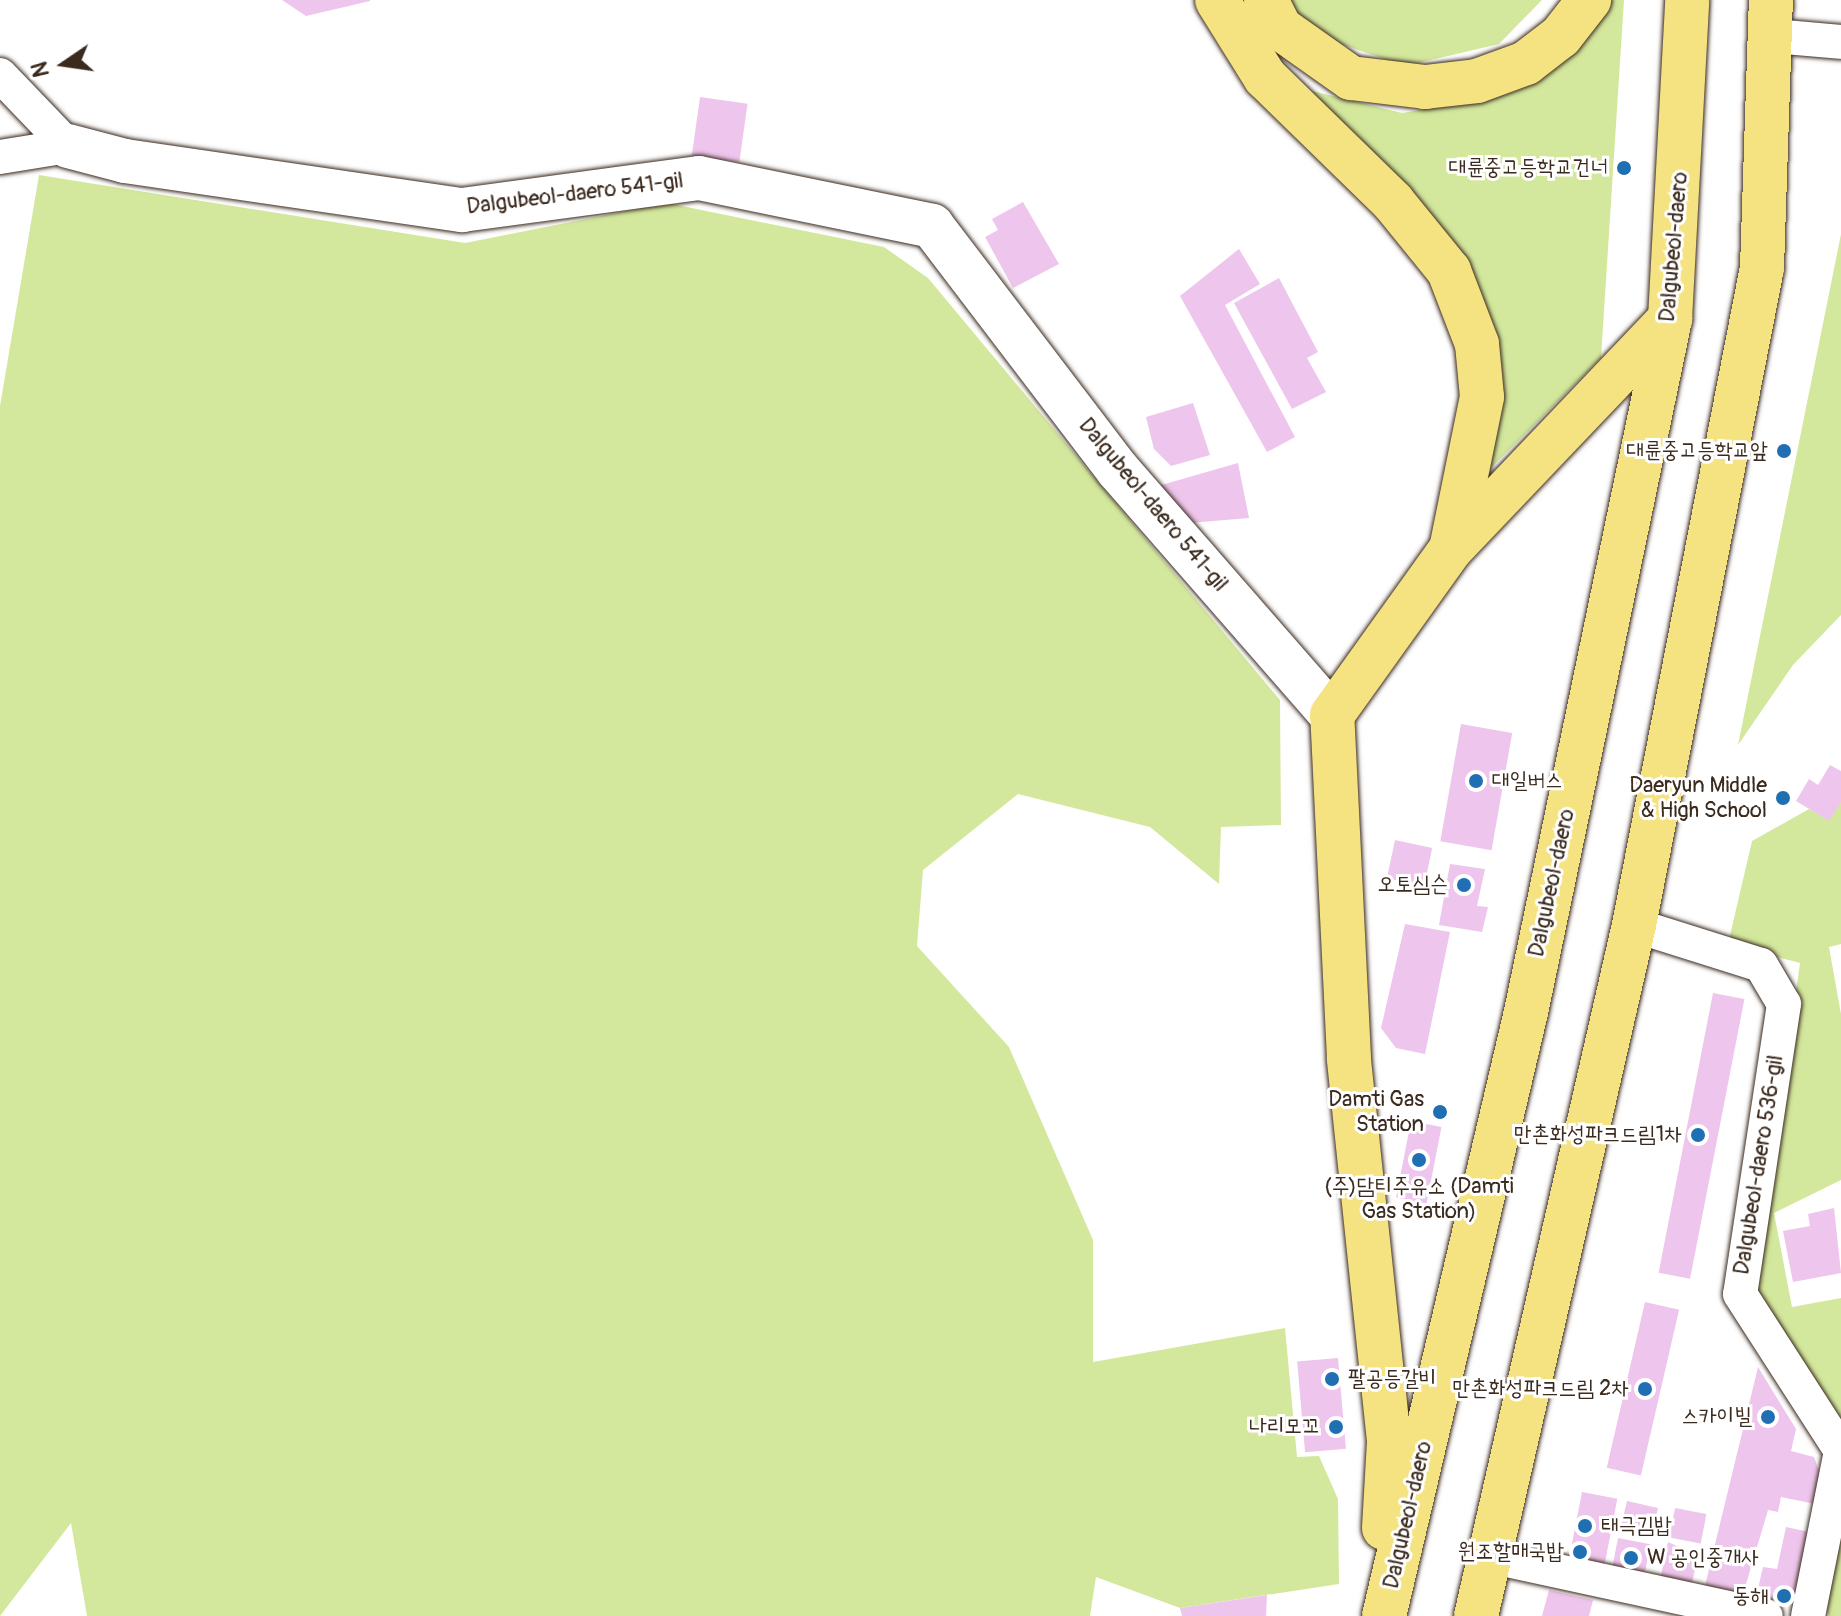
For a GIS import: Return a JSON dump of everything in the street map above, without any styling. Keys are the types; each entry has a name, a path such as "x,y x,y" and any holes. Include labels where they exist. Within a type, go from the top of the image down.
{"main road":[{"path":"1217,0 1265,77 1393,202 1449,271 1477,344 1482,397 1451,549"},
{"path":"1266,0 1280,28 1351,78 1425,87 1477,81 1526,63 1561,36 1589,0"},
{"name":"Dalgubeol-daero","path":"1381,1616 1526,1012 1670,319 1687,0"},
{"path":"1476,1616 1493,1557 1634,925 1762,268 1771,9"},
{"path":"1381,1616 1389,1441 1349,1058 1332,715 1451,549 1670,319"}],"street":[{"path":"1771,9 1841,42"},
{"path":"0,75 68,146"},
{"path":"0,157 68,146"},
{"name":"Dalgubeol-daero 541-gil","path":"68,146 172,169 462,210 699,178 932,226 1118,470 1332,715"},
{"name":"Dalgubeol-daero 536-gil","path":"1634,925 1761,965 1784,1004 1740,1294 1841,1451 1808,1616"},
{"path":"1493,1557 1766,1616"}],"green space":[{"path":"1288,0 1542,0 1499,44 1405,66 1315,35"},
{"path":"1607,0 1624,0 1601,358 1486,473 1501,383 1481,292 1413,195 1300,88 1402,113 1494,98 1575,53"},
{"path":"39,175 465,243 667,203 884,247 928,278 1280,700 1281,825 1221,827 1219,884 1150,827 1018,794 923,870 917,946 1009,1047 1093,1240 1093,1362 1285,1328 1297,1457 1319,1456 1338,1499 1339,1584 1180,1608 1096,1577 1090,1616 87,1616 71,1523 0,1616 0,406"},
{"path":"1841,234 1841,615 1793,665 1738,745"},
{"path":"1841,801 1841,944 1829,947 1841,1014 1841,1180 1774,1213 1792,1307 1841,1298 1841,1433 1753,1296 1800,963 1728,944 1752,841 1809,809 1829,820"},
{"path":"1841,1494 1841,1616 1829,1616 1820,1596"}],"building":[{"path":"282,0 370,0 370,1 306,16"},
{"path":"700,97 748,104 739,162 692,155"},
{"path":"1023,202 1059,264 1013,288 985,237 998,230 992,219"},
{"path":"1239,249 1260,284 1225,305 1295,437 1267,452 1180,296"},
{"path":"1279,278 1318,352 1307,358 1326,392 1292,409 1234,303"},
{"path":"1193,403 1210,455 1171,466 1154,449 1146,417"},
{"path":"1238,463 1249,518 1190,523 1158,486"},
{"name":"대일버스","path":"1461,724 1512,733 1492,850 1440,841"},
{"path":"1830,765 1841,771 1841,802 1829,821 1796,801 1809,779 1818,785"},
{"path":"1395,840 1432,848 1424,886 1387,878"},
{"path":"1450,864 1485,869 1477,906 1488,907 1482,932 1439,925"},
{"path":"1405,924 1450,932 1425,1054 1396,1048 1381,1028"},
{"name":"만촌화성파크드림1차","path":"1713,993 1744,999 1690,1279 1659,1273"},
{"path":"1411,1121 1441,1127 1427,1203 1396,1198"},
{"path":"1834,1208 1841,1273 1793,1282 1783,1231 1810,1226 1808,1214"},
{"name":"만촌화성파크드림 2차","path":"1645,1302 1679,1310 1641,1476 1607,1468"},
{"path":"1338,1358 1346,1449 1305,1452 1297,1362"},
{"path":"1758,1367 1796,1429 1791,1451 1814,1457 1824,1484 1820,1505 1781,1497 1778,1512 1768,1510 1741,1601 1703,1594"},
{"path":"1582,1492 1617,1499 1604,1570 1568,1563"},
{"path":"1627,1501 1658,1508 1655,1522 1620,1530"},
{"path":"1675,1508 1706,1514 1701,1544 1669,1537"},
{"path":"1786,1527 1814,1533 1795,1599 1775,1611 1754,1606 1763,1567 1777,1569"},
{"name":"W 공인중개사","path":"1618,1538 1650,1544 1644,1580 1611,1573"},
{"path":"1668,1542 1698,1556 1690,1592 1659,1585"},
{"path":"1549,1590 1593,1600 1589,1616 1542,1616"},
{"path":"1267,1595 1266,1616 1182,1616 1180,1608"}],"place":[{"name":"대륜중고등학교건너","path":"1624,168"},
{"name":"대륜중고등학교앞","path":"1784,451"},
{"name":"대일버스","path":"1476,781"},
{"name":"Daeryun Middle & High School","path":"1783,798"},
{"name":"오토심슨","path":"1464,885"},
{"name":"Damti Gas Station","path":"1440,1112"},
{"name":"만촌화성파크드림1차","path":"1698,1135"},
{"name":"(주)담티주유소 (Damti Gas Station)","path":"1419,1160"},
{"name":"팔공등갈비","path":"1332,1379"},
{"name":"만촌화성파크드림 2차","path":"1645,1389"},
{"name":"스카이빌","path":"1768,1417"},
{"name":"나리모꼬","path":"1336,1427"},
{"name":"태극김밥","path":"1585,1526"},
{"name":"원조할매국밥","path":"1580,1552"},
{"name":"W 공인중개사","path":"1631,1558"},
{"name":"동해","path":"1784,1596"}]}
